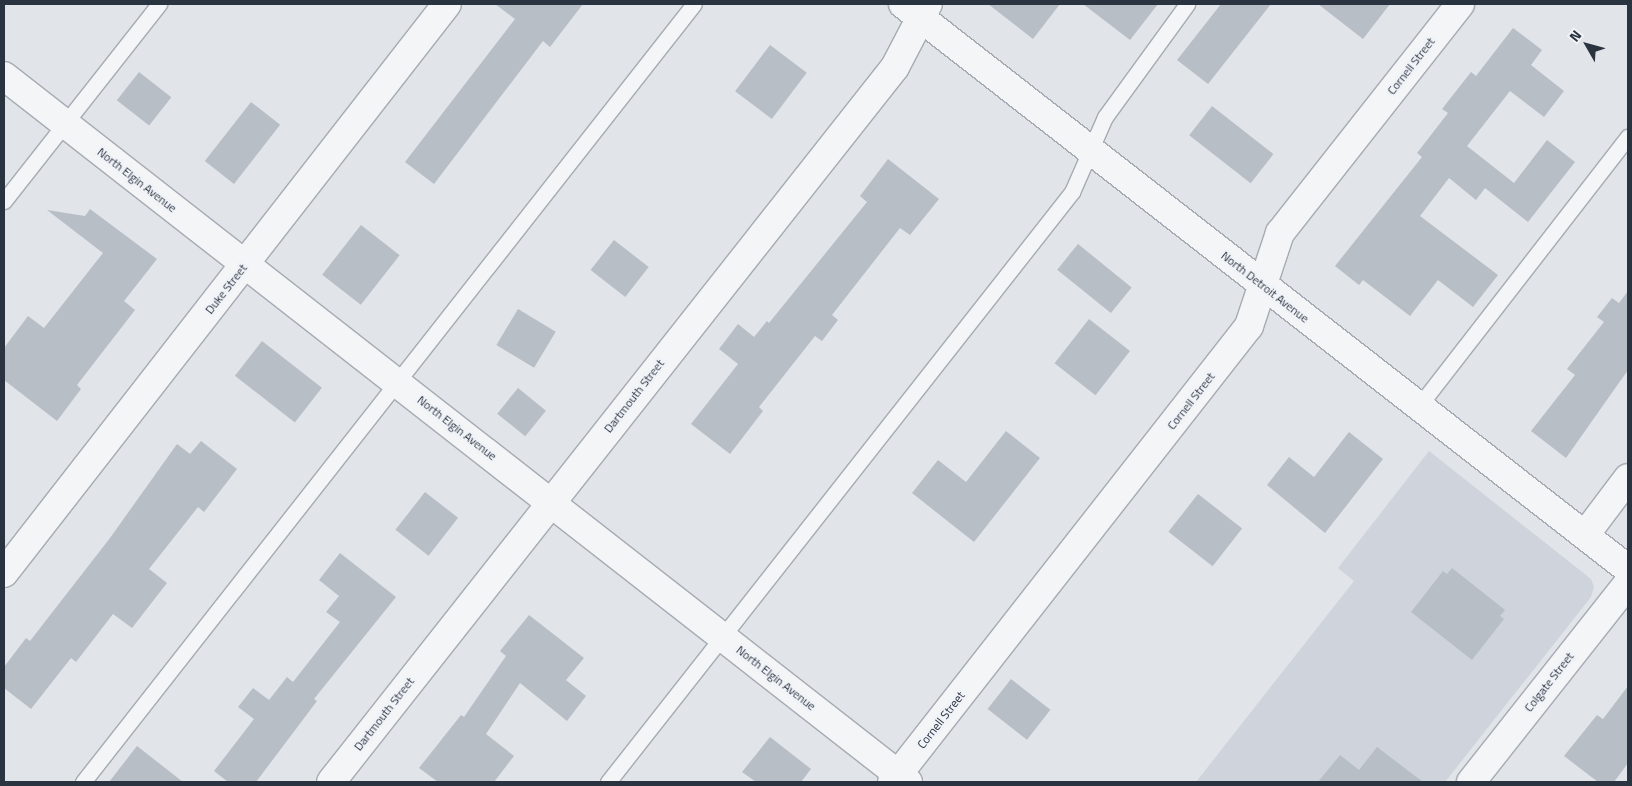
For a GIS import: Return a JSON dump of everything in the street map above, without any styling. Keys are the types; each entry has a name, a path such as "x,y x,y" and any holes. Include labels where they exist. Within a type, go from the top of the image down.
{"street":[{"name":"Duke Street","path":"4,573 447,4"},
{"name":"Cornell Street","path":"900,780 1249,326 1280,233 1460,4"},
{"name":"North Detroit Avenue","path":"917,8 1091,151 1628,569"},
{"name":"Dartmouth Street","path":"331,782 550,501 895,67 917,8"},
{"name":"North Elgin Avenue","path":"4,76 722,636 900,780"},
{"path":"1584,535 1628,478"},
{"name":"Colgate Street","path":"1470,782 1628,583"}],"lane":[{"path":"4,201 159,4"},
{"path":"83,782 399,383 694,4"},
{"path":"608,782 1072,192 1105,117 1187,4"},
{"path":"1419,406 1628,137"}],"shaded area":[{"path":"1429,451 1591,579 1594,587 1591,597 1445,782 1196,782 1354,581 1338,568"}],"building":[{"path":"495,4 583,4 550,47 543,41 434,184 405,162 515,19"},
{"path":"988,4 1060,4 1033,39"},
{"path":"1083,4 1158,4 1130,40"},
{"path":"1221,4 1271,4 1208,84 1177,60"},
{"path":"1318,4 1390,4 1363,39"},
{"path":"1513,28 1542,50 1531,65 1564,91 1544,117 1510,91 1467,146 1514,183 1547,140 1575,162 1528,222 1485,188 1476,200 1449,178 1420,216 1498,275 1473,307 1438,280 1410,316 1363,280 1359,285 1335,266 1422,157 1417,153 1448,113 1442,109 1471,72 1476,76"},
{"path":"770,45 807,73 772,119 735,91"},
{"path":"139,72 171,97 149,126 117,100"},
{"path":"251,102 280,125 234,184 205,161"},
{"path":"1212,106 1273,154 1251,183 1189,135"},
{"path":"888,159 939,199 910,235 900,228 832,315 838,320 822,341 815,336 759,407 763,411 730,454 691,424 738,364 719,349 738,324 754,337 767,321 769,323 867,202 860,196"},
{"path":"90,209 157,259 124,301 135,310 77,385 81,389 57,421 4,380 4,348 28,316 44,328 103,253 47,210 85,216"},
{"path":"361,225 400,255 361,305 322,275"},
{"path":"614,240 649,267 625,297 591,270"},
{"path":"1078,244 1132,287 1111,313 1057,270"},
{"path":"1628,291 1628,370 1566,458 1531,431 1575,375 1567,369 1604,322 1597,317 1612,298 1619,303"},
{"path":"518,309 556,332 534,368 496,345"},
{"path":"1089,319 1130,351 1095,395 1055,363"},
{"path":"262,341 322,388 295,422 235,376"},
{"path":"518,388 546,411 525,436 497,414"},
{"path":"1006,431 1040,458 974,542 912,493 938,460 966,482"},
{"path":"1349,432 1383,459 1325,533 1267,485 1289,457 1314,477"},
{"path":"201,441 237,469 204,512 198,507 149,569 167,583 132,628 113,614 76,662 71,658 31,709 4,688 4,667 26,638 30,641 110,538 177,444 190,454"},
{"path":"425,492 458,518 429,556 395,530"},
{"path":"1198,494 1242,528 1213,566 1168,532"},
{"path":"340,553 396,597 314,699 317,701 256,782 228,782 214,771 254,719 238,707 253,688 269,700 287,677 293,682 340,622 326,612 339,596 319,580"},
{"path":"1452,568 1505,610 1500,616 1504,619 1472,660 1411,612 1443,571 1447,574"},
{"path":"529,615 584,658 566,680 586,696 567,721 520,683 486,734 514,756 494,782 438,782 419,768 461,715 464,717 506,656 500,651"},
{"path":"1011,679 1050,710 1027,740 988,709"},
{"path":"1628,686 1628,763 1614,782 1598,782 1564,756 1597,715 1603,719"},
{"path":"770,737 811,769 801,782 756,782 742,772"},
{"path":"137,746 183,782 109,782"},
{"path":"1377,747 1423,782 1318,782 1340,755 1359,770"}]}
